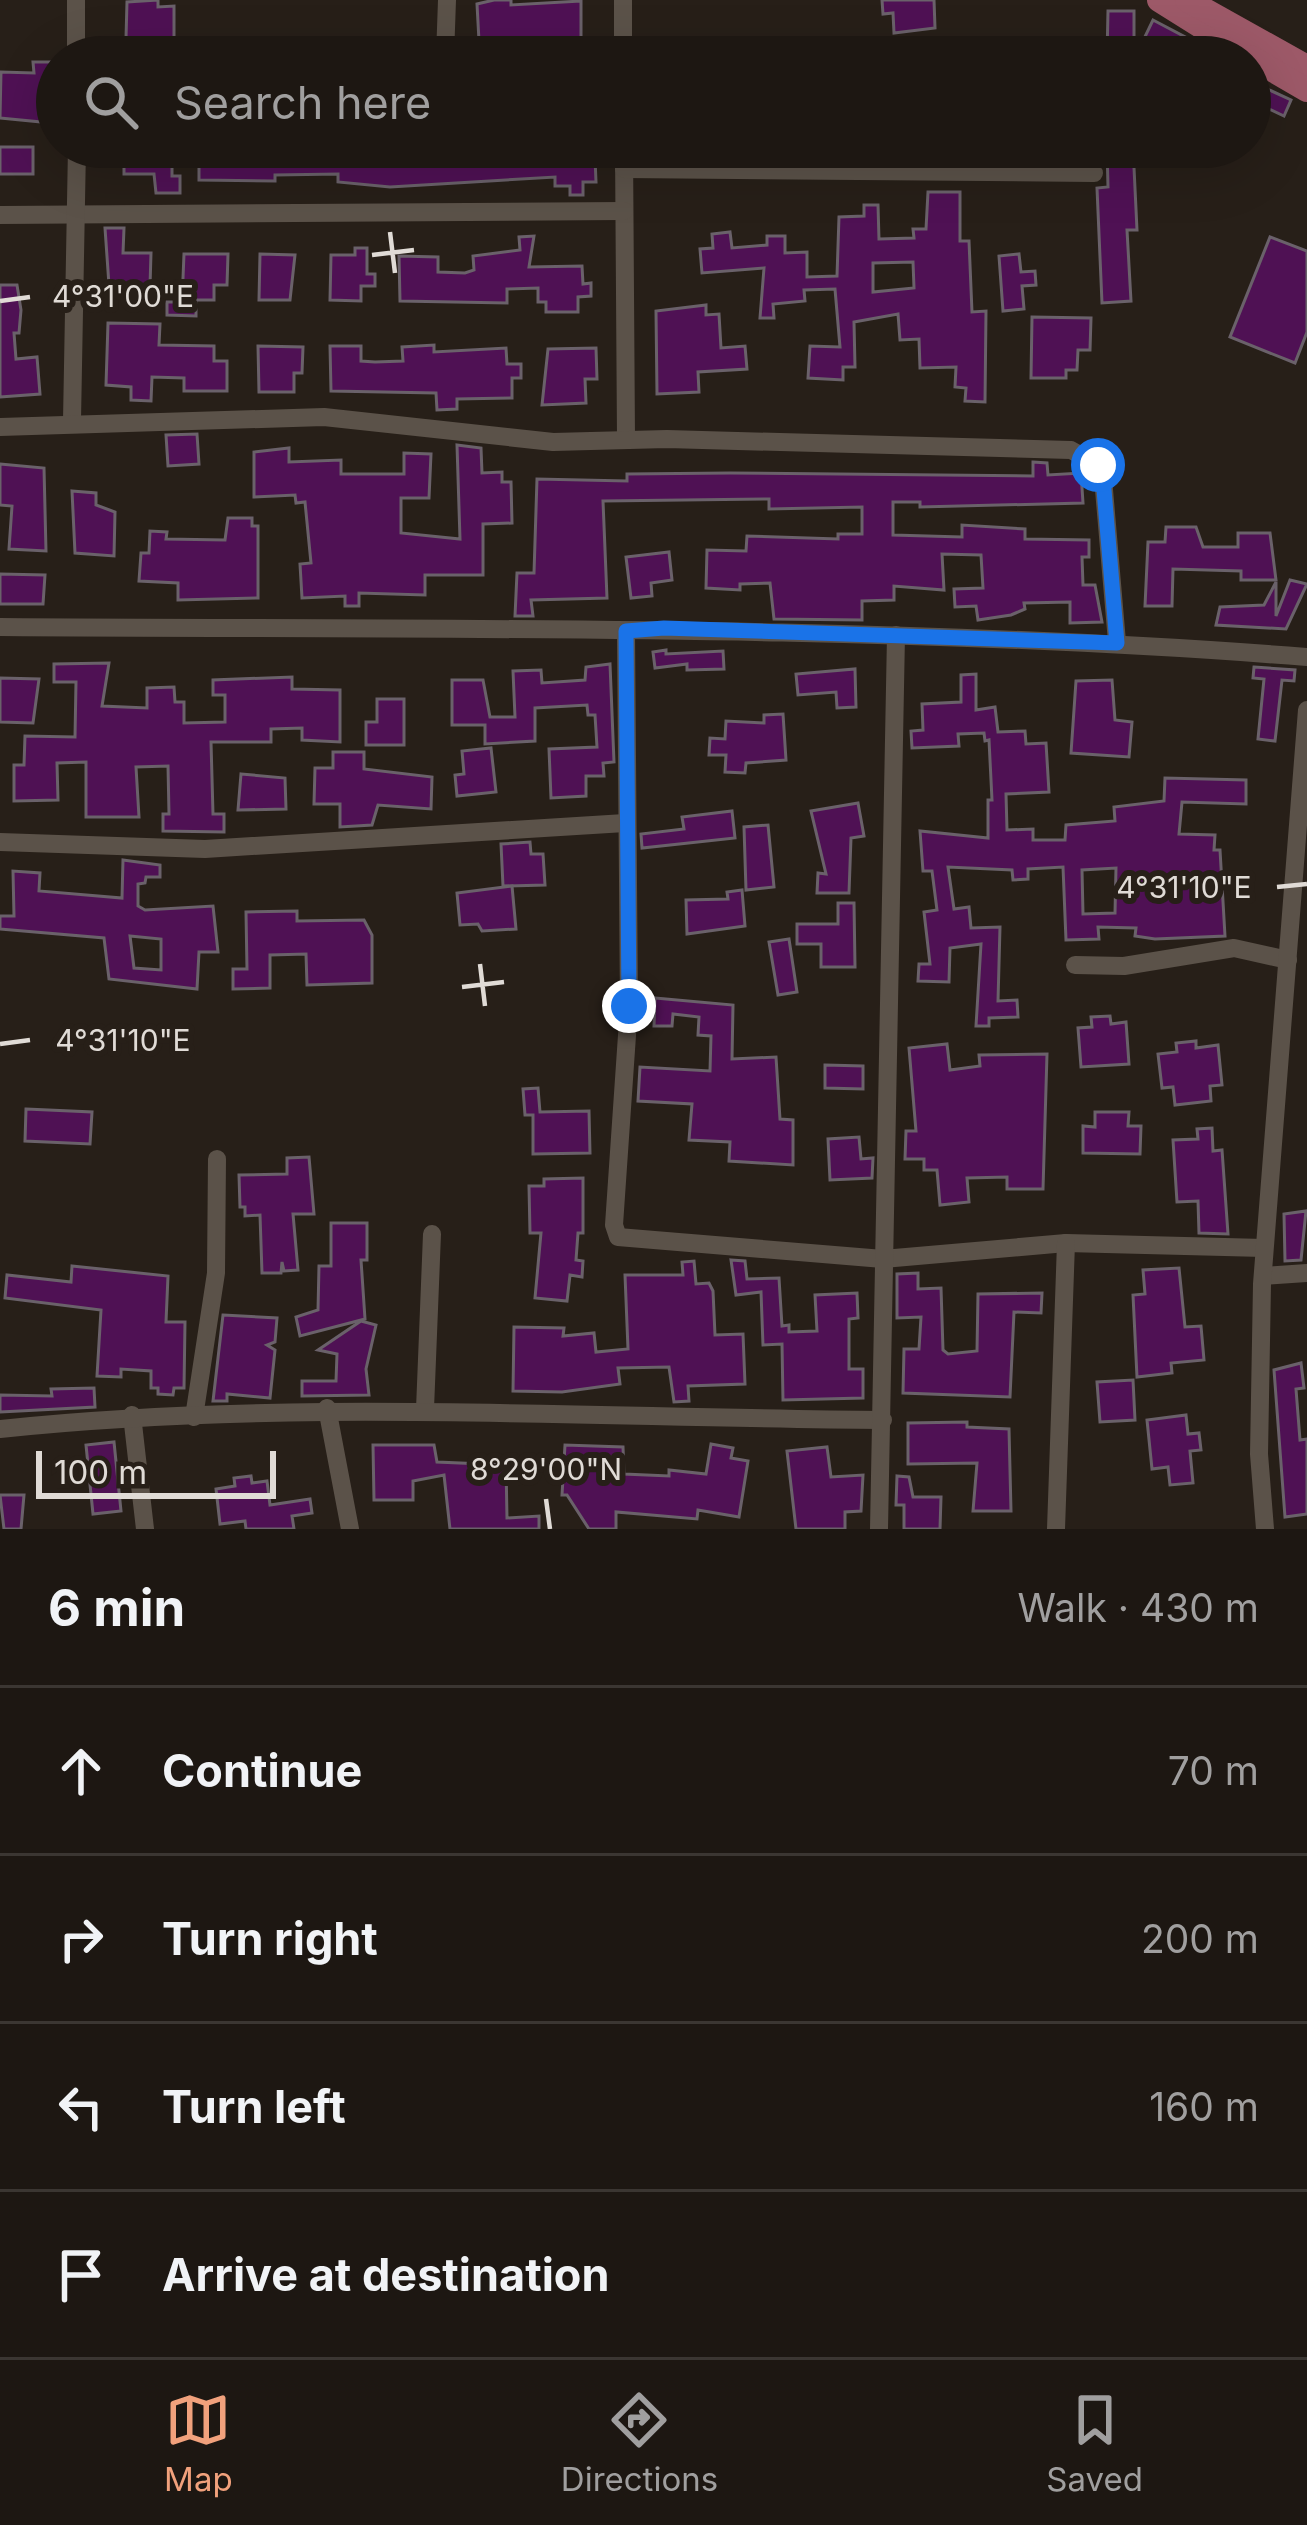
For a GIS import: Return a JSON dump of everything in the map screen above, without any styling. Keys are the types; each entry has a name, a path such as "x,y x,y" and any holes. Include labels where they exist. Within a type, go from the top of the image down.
{"main road":[{"path":"1159,0 1216,36"},
{"path":"1195,2 1254,36"},
{"path":"1271,46 1307,67"},
{"path":"1271,69 1307,90"}],"street":[{"path":"76,0 76,36"},
{"path":"446,36 447,0"},
{"path":"622,0 623,36"},
{"path":"72,421 76,168"},
{"path":"626,439 624,169 1094,172"},
{"path":"0,215 624,211"},
{"path":"0,427 72,421 324,417 553,442 626,439 1086,454 1103,478 1117,643"},
{"path":"0,627 896,635 1117,643 1307,657"},
{"path":"626,631 629,1006 614,1225 618,1238 883,1259 1066,1244 1264,1249"},
{"path":"879,1529 896,635"},
{"path":"1265,1529 1259,1454 1264,1249 1307,710"},
{"path":"0,842 205,849 625,823"},
{"path":"1075,965 1124,966 1234,948 1288,960"},
{"path":"194,1417 216,1273 217,1159"},
{"path":"424,1409 432,1234"},
{"path":"1057,1529 1066,1244"},
{"path":"1263,1276 1307,1273"},
{"path":"0,1429 132,1415 194,1417 328,1408 883,1420"},
{"path":"328,1408 350,1529"},
{"path":"132,1415 145,1529"}],"building":[{"path":"158,0 158,7 174,6 174,36 126,36 127,2"},
{"path":"882,0 934,0 935,28 894,33 893,13 883,14"},
{"path":"581,1 581,36 479,36 477,4"},
{"path":"1108,11 1134,11 1134,36 1107,36"},
{"path":"1153,20 1183,36 1145,36"},
{"path":"36,62 36,121 0,118 1,72 34,73"},
{"path":"1271,91 1291,100 1284,116 1271,110"},
{"path":"0,147 33,147 33,174 0,174"},
{"path":"124,168 172,168 172,176 180,176 180,193 156,193 154,174 124,174"},
{"path":"199,168 595,168 596,182 583,182 583,195 570,195 570,186 555,186 555,177 390,187 338,182 338,174 275,175 275,181 199,180"},
{"path":"1108,168 1134,168 1137,230 1127,230 1131,301 1102,303 1097,188 1108,187"},
{"path":"928,192 960,192 960,241 969,241 972,312 986,311 985,402 965,401 966,388 955,387 956,367 920,368 919,339 900,340 898,314 854,322 855,367 843,367 843,380 808,378 810,346 840,347 835,289 804,290 805,301 773,304 774,318 760,318 764,268 702,273 700,249 713,248 712,234 730,232 732,248 767,245 767,236 785,236 785,253 807,252 807,277 837,276 839,217 864,216 864,205 878,205 879,239 914,238 913,229 926,229","holes":["913,262 914,288 873,292 873,263"]},
{"path":"105,228 124,228 123,253 151,253 150,286 109,285"},
{"path":"534,236 529,267 582,266 583,284 591,283 591,296 578,297 578,312 546,312 546,302 538,302 538,288 507,289 507,303 400,301 399,256 438,257 438,272 465,273 474,270 473,256 520,250 519,237"},
{"path":"1270,237 1307,251 1307,332 1295,363 1230,337"},
{"path":"355,248 367,248 367,274 375,274 375,286 361,286 361,301 330,300 331,255 355,255"},
{"path":"184,254 228,254 227,285 214,285 214,300 196,300 196,316 167,315 167,302 182,302"},
{"path":"260,254 295,255 290,300 259,300"},
{"path":"1019,254 1021,272 1035,271 1036,285 1022,286 1024,309 1003,311 999,256"},
{"path":"0,285 17,285 21,310 19,333 14,333 16,359 37,357 40,394 0,397"},
{"path":"706,305 706,315 719,314 721,348 745,346 747,369 698,372 699,392 657,394 656,311"},
{"path":"1032,317 1091,318 1090,350 1078,350 1077,370 1066,370 1066,378 1031,378"},
{"path":"108,323 160,324 159,345 214,346 214,361 227,361 227,391 184,391 184,378 152,377 151,401 131,400 131,387 106,385"},
{"path":"434,345 434,352 506,348 507,364 521,364 521,378 512,378 512,398 457,399 457,409 437,410 436,393 331,391 330,346 361,346 361,361 375,362 403,361 402,347"},
{"path":"258,346 303,347 302,373 294,373 294,392 259,392"},
{"path":"596,348 597,379 585,379 586,403 542,405 548,349"},
{"path":"197,434 199,464 168,466 166,435"},
{"path":"457,445 481,448 482,473 502,472 502,482 511,482 512,523 483,524 483,575 425,575 425,595 359,593 359,606 345,606 345,596 302,598 300,564 311,563 305,502 296,503 295,495 254,497 254,452 289,448 289,462 341,460 341,474 404,474 404,453 431,454 429,498 401,498 401,533 460,539"},
{"path":"1033,462 1047,463 1048,475 1081,473 1083,503 920,507 920,502 893,502 893,535 962,537 962,525 1025,529 1025,539 1089,540 1089,557 1082,557 1083,585 1095,585 1102,622 1070,623 1070,602 1024,603 1025,609 1011,615 978,620 976,606 955,607 954,589 983,588 981,555 942,554 944,590 894,586 894,600 862,601 862,620 774,619 770,583 740,584 740,590 706,588 707,550 746,551 747,536 838,539 838,534 862,534 862,507 769,509 769,499 603,501 607,598 531,600 533,616 515,616 517,573 534,573 537,479 627,481 627,474 730,473 1033,476"},
{"path":"0,464 44,468 46,551 9,549 12,506 0,505"},
{"path":"72,491 96,493 96,505 115,512 114,556 75,553"},
{"path":"228,518 252,518 252,526 258,526 258,598 178,600 178,583 139,581 141,553 149,553 150,531 167,532 166,539 225,540"},
{"path":"1166,527 1196,527 1203,547 1238,547 1238,533 1270,533 1276,580 1241,580 1241,571 1173,569 1172,606 1145,606 1148,542 1165,542"},
{"path":"669,552 672,580 651,583 652,596 631,598 626,557"},
{"path":"0,574 45,575 43,604 0,604"},
{"path":"1290,580 1307,584 1286,629 1216,625 1220,607 1264,605 1276,582 1276,616"},
{"path":"666,650 666,654 723,651 724,669 687,670 687,664 655,668 653,652"},
{"path":"109,663 102,706 147,708 147,688 174,687 175,702 184,702 184,723 225,722 225,695 213,695 213,680 292,677 292,689 340,690 340,742 302,740 302,728 271,729 271,742 211,742 213,814 224,814 224,832 163,831 163,814 169,814 168,766 136,767 139,817 86,817 86,762 57,763 58,800 14,801 14,765 24,765 25,736 75,737 76,682 54,682 54,664"},
{"path":"610,664 614,762 603,763 604,776 586,776 586,796 551,798 549,749 597,747 595,715 588,715 587,705 535,708 535,741 485,744 485,725 452,725 452,680 483,680 490,717 515,717 513,671 541,670 542,683 585,680 586,667"},
{"path":"1254,667 1295,670 1294,681 1282,680 1275,741 1258,739 1264,679 1253,678"},
{"path":"855,669 856,707 837,708 836,692 798,695 796,674"},
{"path":"976,674 976,710 995,707 998,732 1025,731 1026,744 1046,743 1049,792 1006,794 1007,830 1033,829 1033,840 1065,840 1066,825 1115,821 1114,807 1164,801 1165,778 1246,780 1246,804 1182,802 1179,834 1215,835 1214,850 1220,850 1225,936 1155,939 1135,936 1136,928 1098,927 1099,939 1066,940 1063,867 1028,869 1028,879 1013,880 1012,870 948,867 954,909 969,907 971,928 1000,927 998,1001 1017,1000 1018,1017 989,1018 989,1026 976,1026 981,944 950,948 949,982 918,981 919,964 930,964 924,912 937,910 932,871 923,871 920,831 988,838 988,800 992,800 989,740 985,741 984,733 958,734 959,746 912,748 911,731 923,730 922,704 961,702 961,675","holes":["1116,868 1115,913 1083,914 1082,870"]},
{"path":"0,678 39,679 33,723 0,722"},
{"path":"1112,680 1115,720 1132,722 1129,757 1071,753 1076,681"},
{"path":"377,699 404,699 404,745 366,745 366,722 377,722"},
{"path":"783,714 786,760 746,763 745,773 725,772 726,755 709,755 710,738 725,739 726,721 764,723 764,715"},
{"path":"491,748 496,792 457,796 455,775 464,774 462,751"},
{"path":"333,752 364,752 364,769 432,777 431,809 378,805 372,825 340,827 340,804 314,804 315,768 333,768"},
{"path":"241,774 285,778 286,809 238,810"},
{"path":"858,803 864,836 851,838 849,893 817,893 818,873 826,874 811,811"},
{"path":"732,811 735,838 642,848 641,834 684,829 682,817"},
{"path":"768,825 774,887 746,890 744,827"},
{"path":"530,842 531,854 543,854 545,885 503,886 501,844"},
{"path":"123,860 160,865 160,877 146,877 145,883 138,884 138,906 145,910 213,906 218,952 199,952 197,989 109,979 104,938 0,929 0,916 14,916 13,871 40,873 39,891 122,898","holes":["130,936 161,939 161,970 134,968"]},
{"path":"512,886 516,929 482,931 478,924 460,925 457,893"},
{"path":"742,890 745,926 687,934 686,900 728,899 727,892"},
{"path":"838,903 854,903 855,967 821,967 821,944 797,944 797,924 838,924"},
{"path":"297,911 297,921 364,920 372,935 372,983 307,985 306,954 270,955 270,988 233,989 233,969 247,969 246,912"},
{"path":"789,939 797,992 778,995 769,942"},
{"path":"655,998 733,1005 732,1059 776,1057 780,1119 793,1120 793,1165 729,1161 730,1142 689,1140 692,1104 638,1101 640,1067 710,1071 711,1036 698,1035 699,1017 673,1014 672,1026 654,1026"},
{"path":"1110,1016 1111,1024 1126,1022 1129,1064 1081,1067 1078,1028 1092,1027 1091,1017"},
{"path":"1196,1041 1196,1048 1218,1045 1222,1085 1210,1086 1211,1101 1175,1105 1173,1087 1162,1088 1158,1054 1177,1052 1176,1043"},
{"path":"947,1044 950,1070 980,1066 979,1055 1047,1054 1043,1189 1007,1189 1007,1177 967,1178 969,1202 940,1205 937,1170 924,1170 924,1159 905,1159 906,1131 916,1131 909,1048"},
{"path":"825,1065 863,1066 863,1089 825,1088"},
{"path":"538,1088 540,1112 589,1111 590,1153 533,1154 533,1115 525,1115 523,1089"},
{"path":"26,1109 92,1112 90,1144 25,1141"},
{"path":"1095,1112 1129,1112 1128,1126 1141,1126 1140,1154 1083,1153 1083,1126 1095,1127"},
{"path":"1212,1128 1213,1151 1222,1150 1228,1234 1199,1233 1198,1201 1177,1202 1173,1140 1198,1139 1197,1129"},
{"path":"859,1137 861,1159 873,1158 872,1178 830,1180 828,1139"},
{"path":"309,1157 314,1214 293,1214 298,1270 284,1271 282,1262 281,1273 262,1273 260,1215 245,1216 245,1207 240,1207 239,1175 287,1174 287,1158"},
{"path":"583,1178 583,1233 578,1233 576,1260 583,1261 582,1277 570,1275 567,1301 535,1298 541,1233 530,1233 529,1186 544,1186 544,1179"},
{"path":"1306,1211 1301,1260 1285,1261 1284,1214"},
{"path":"331,1223 367,1223 367,1260 361,1260 365,1319 300,1336 296,1317 318,1310 319,1266 331,1266"},
{"path":"731,1260 745,1261 747,1279 779,1278 782,1326 789,1325 789,1332 817,1331 815,1295 857,1293 858,1318 849,1319 849,1369 863,1369 863,1398 783,1400 782,1344 763,1345 761,1292 736,1295"},
{"path":"694,1261 696,1284 709,1283 713,1291 715,1335 743,1334 745,1384 688,1386 689,1401 674,1402 669,1367 618,1368 620,1384 562,1392 513,1391 514,1327 564,1328 563,1336 594,1333 596,1352 628,1349 625,1275 683,1275 682,1262"},
{"path":"72,1266 168,1276 166,1322 185,1322 184,1388 174,1388 173,1395 158,1394 158,1388 151,1388 151,1371 121,1369 121,1377 97,1376 101,1310 5,1298 7,1275 71,1282"},
{"path":"1179,1268 1185,1327 1201,1326 1204,1360 1171,1363 1172,1373 1137,1377 1133,1295 1145,1294 1143,1270"},
{"path":"918,1273 918,1289 941,1288 943,1350 948,1354 977,1351 978,1294 1042,1293 1041,1313 1014,1312 1010,1397 903,1393 904,1349 919,1349 921,1317 897,1318 897,1274"},
{"path":"223,1315 277,1318 275,1342 267,1345 275,1350 270,1398 227,1394 227,1401 213,1401"},
{"path":"361,1321 376,1325 366,1369 369,1395 302,1396 302,1381 336,1381 337,1354 318,1350"},
{"path":"1301,1363 1304,1388 1296,1389 1300,1440 1307,1439 1307,1514 1285,1517 1274,1370"},
{"path":"1133,1380 1135,1420 1100,1422 1097,1382"},
{"path":"94,1388 95,1407 0,1412 0,1395 52,1396 51,1389"},
{"path":"1186,1415 1188,1434 1199,1433 1201,1450 1190,1451 1193,1483 1170,1485 1168,1467 1152,1469 1147,1420"},
{"path":"967,1422 967,1427 1009,1429 1011,1511 973,1511 977,1463 908,1464 908,1423"},
{"path":"114,1442 121,1511 93,1514 86,1445"},
{"path":"711,1444 733,1448 731,1458 748,1461 739,1517 698,1510 697,1519 616,1512 616,1529 589,1529 567,1495 562,1495 565,1445 623,1447 624,1474 669,1476 669,1470 706,1474"},
{"path":"373,1445 434,1445 437,1462 506,1465 507,1518 539,1516 539,1529 450,1529 444,1475 413,1481 413,1500 374,1500"},
{"path":"827,1447 831,1477 863,1475 861,1511 845,1512 845,1529 796,1529 787,1451"},
{"path":"251,1476 252,1483 267,1481 270,1505 310,1499 312,1513 292,1516 294,1529 246,1529 245,1521 220,1524 216,1489 235,1486 234,1478"},
{"path":"897,1476 909,1477 913,1497 941,1497 940,1529 904,1529 904,1505 896,1505"},
{"path":"0,1495 24,1495 21,1529 4,1529"}],"route":[{"path":"629,1006 626,631 664,628 1117,643 1098,465"}]}
